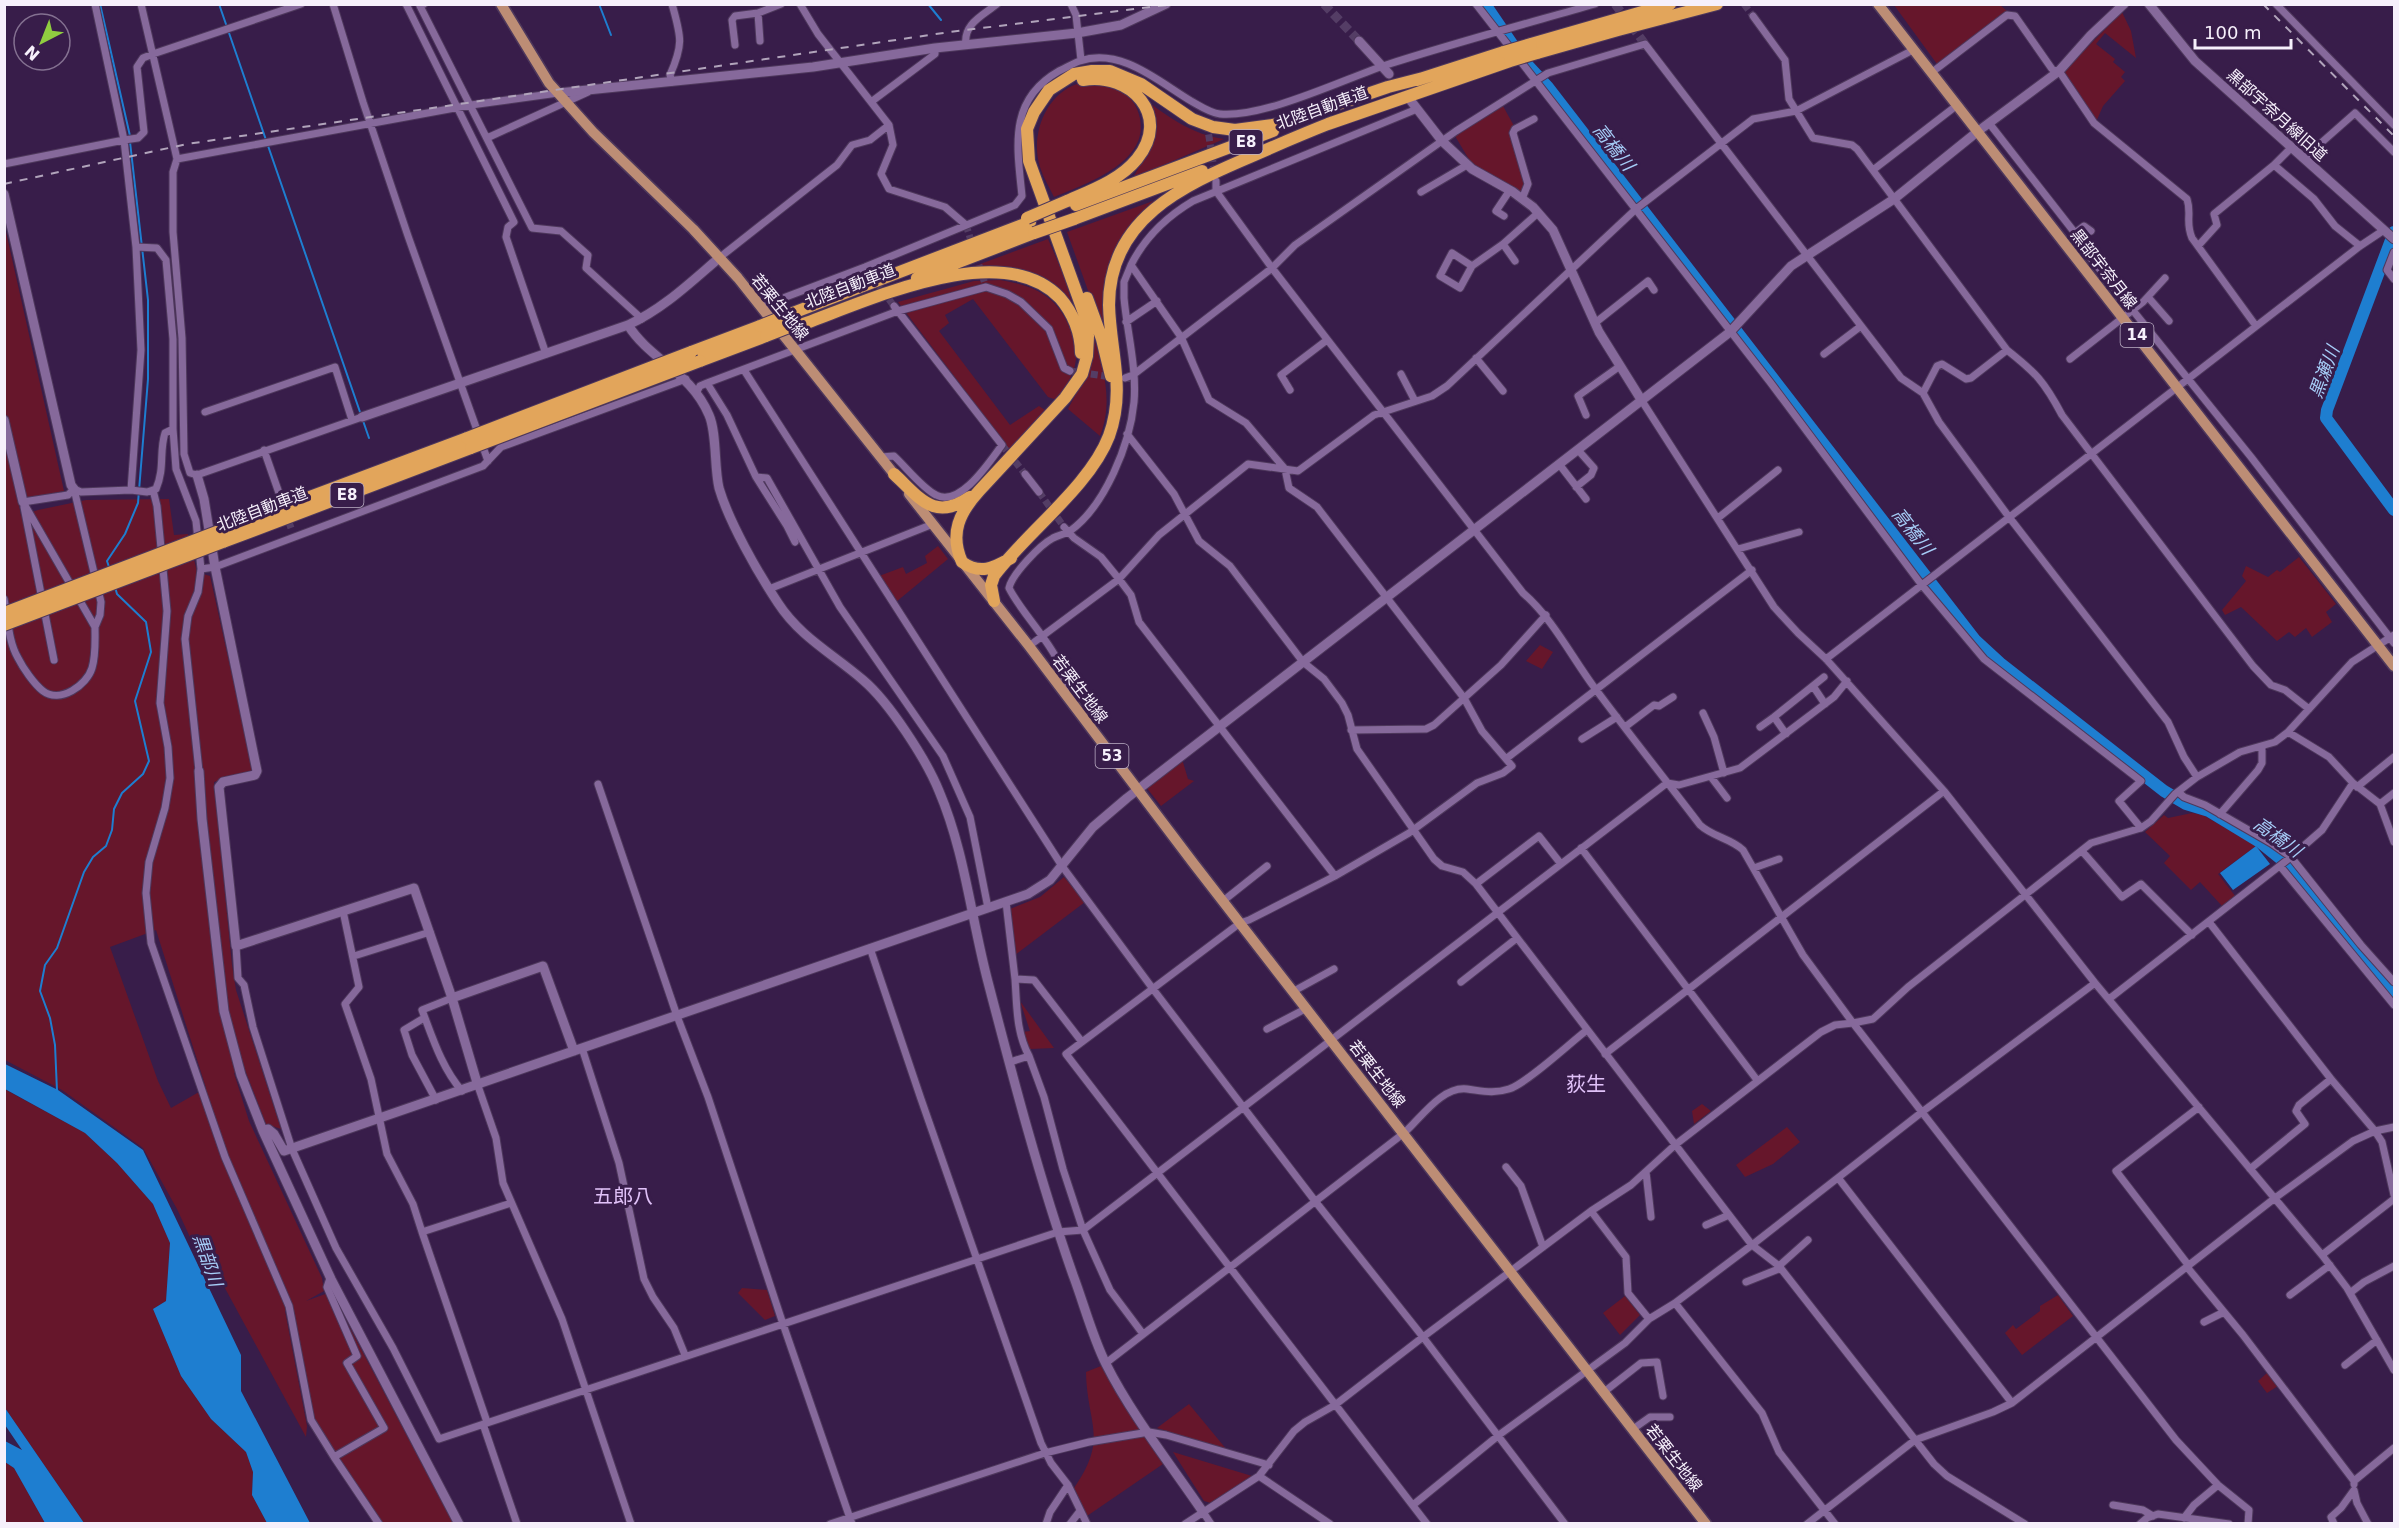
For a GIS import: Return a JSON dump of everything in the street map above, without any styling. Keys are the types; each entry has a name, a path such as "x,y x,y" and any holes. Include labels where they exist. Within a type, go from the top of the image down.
{"highway":[{"name":"北陸自動車道","path":"1534,49 1670,4"},
{"name":"北陸自動車道","path":"795,322 966,246 1423,78 1717,4"},
{"name":"北陸自動車道","path":"1070,209 1334,122 1507,56"},
{"path":"1011,558 995,567 983,570 962,562 957,549 957,526 962,512 1065,399 1082,374 1088,356 1085,316 1029,161 1027,140 1030,120 1038,104 1049,90 1074,74 1110,71 1141,84 1192,119 1213,127 1236,130 1279,124 1388,87 1423,78"},
{"path":"1030,224 1070,209 1130,167 1142,152 1149,137 1147,113 1140,98 1126,85 1095,78 1074,82 1065,87 1056,93 1043,111 1034,139 1035,160 1043,185 1102,339 1112,385 1114,416"},
{"path":"994,601 991,585 994,576 1094,463 1108,437 1114,416 1117,365 1110,315 1110,292 1118,258 1135,228 1161,203 1198,180 1334,122"},
{"name":"北陸自動車道","path":"4,613 221,536 696,356 795,322 1030,224"},
{"path":"795,322 957,274 996,271 1026,277 1043,285 1058,296 1070,312 1078,330 1081,359 1075,381 1065,399"},
{"name":"北陸自動車道","path":"696,356 750,342 764,333"},
{"path":"894,474 926,503 938,508 951,508 980,491"},
{"name":"北陸自動車道","path":"4,625 221,536"}],"main road":[{"name":"若栗生地線","path":"501,4 534,62 562,98 719,258 762,306 1029,646 1223,901 1706,1524"},
{"name":"黒部宇奈月線","path":"1878,4 2394,666"}],"street":[{"path":"95,4 125,140 138,247 141,350 132,490"},
{"path":"141,4 177,159 173,172 173,232 182,338 184,454 190,473 197,475 546,354 642,318 678,293 837,165 852,145 870,140 889,124"},
{"path":"4,164 138,138 144,132 137,67 143,58 301,4"},
{"path":"333,4 371,124 488,461"},
{"path":"406,4 514,222 508,227 506,237 546,354"},
{"path":"424,4 420,6 532,228 561,231 588,255 586,268 642,318"},
{"path":"672,4 681,38 679,54 670,75 672,82"},
{"path":"735,45 732,20 735,16 758,13 781,4"},
{"path":"800,4 818,34 889,124 893,145 882,174 889,189 945,207 966,225"},
{"path":"966,45 965,35 968,27 997,4"},
{"path":"1071,4 1076,15 1081,60"},
{"path":"487,138 562,98 596,88 840,63 935,48 1077,33 1121,25 1166,4"},
{"path":"1476,4 1636,208 1921,584 1984,659 2141,781 2119,801 2141,828"},
{"path":"762,306 867,271 1015,205 1022,196 1018,135 1019,120 1025,105 1049,77 1081,60 1108,59 1127,63 1156,78 1205,109 1219,114 1247,111 1281,103 1497,33 1595,4"},
{"path":"262,1131 268,1130 274,1134 284,1151 291,1149 1028,894 1050,880 1093,828 1138,789 1730,332 1791,266 1894,198 2059,71 2091,35 2124,4"},
{"name":"黒部宇奈月線旧道","path":"2149,4 2195,61 2394,239"},
{"path":"2276,4 2394,125"},
{"path":"758,13 760,41"},
{"path":"1930,72 2007,15 2015,16 2052,69 2059,71 2094,123 2187,199 2190,205 2187,226 2198,246 2256,326"},
{"path":"1753,16 1785,60 1789,99 1814,138 1857,148 2007,350 2047,386 2062,415 2253,666 2271,685 2285,690 2309,709"},
{"path":"1359,41 1387,70"},
{"path":"1129,377 1272,268 1295,245 1442,141 1536,80 1548,73 1645,44 1901,378 1923,393 1939,422 2009,517 2168,722 2184,757 2197,777"},
{"path":"871,102 935,54 935,48"},
{"path":"1029,646 1119,579 1159,535 1248,464 1298,471 1374,415 1432,396 1447,386 1636,208 1753,119 1796,111 1913,50"},
{"path":"177,159 456,107 562,98"},
{"path":"1065,694 1066,684 1056,657 1009,588 1011,578 1052,539 1089,513 1110,483 1127,434 1134,402 1129,377 1124,282 1139,250 1151,233 1192,201 1414,105 1442,141 1467,165 1522,199 1553,230 1569,270 1595,323 1620,366 1774,607 1826,658 1944,791 2109,999 2322,1255 2350,1293 2394,1369"},
{"path":"1873,170 1956,106"},
{"path":"1205,109 1207,119"},
{"path":"2304,158 2355,113 2394,152"},
{"path":"1522,199 1528,184 1513,133 1515,129 1534,119"},
{"path":"1185,1524 1259,1476 1294,1431 1305,1422 1335,1406 1543,1246 1631,1185 1675,1145 1821,1032 1835,1025 1873,1019 1908,987 2091,843 2132,833 2148,824 2178,792 2197,777 2240,752 2275,742 2288,732 2352,662 2378,645 2393,639 2251,457 2081,246 2075,233 1989,123"},
{"path":"2198,246 2217,225 2214,214 2274,165 2292,147"},
{"path":"1421,192 1467,165"},
{"path":"2274,165 2314,199 2335,226 2360,246"},
{"path":"1216,181 1216,191 1272,268 1523,593 1546,615 1563,644 1700,825 1708,833 1735,842 1743,850 1803,955 1853,1023 2176,1440 2218,1485 2249,1510 2248,1524"},
{"path":"1504,216 1496,211 1510,190"},
{"path":"4,194 71,485 81,492 156,489 162,475 163,440 165,433 173,429"},
{"path":"1472,266 1452,254 1440,276 1460,288 1472,266 1503,244 1538,213"},
{"path":"2075,233 2084,226 2091,231"},
{"path":"1826,658 2187,378 2384,230"},
{"path":"1503,244 1515,261"},
{"path":"138,247 157,248 166,260 173,339 173,429 176,469 196,521 201,569 198,592 188,616 185,639 202,819 224,1011 241,1075 262,1131 330,1278 459,1524"},
{"path":"2394,252 2387,270 2394,279"},
{"path":"1131,265 1181,337 1209,400 1246,423 1285,469 1289,488 1317,507 1464,698 1482,730 1512,766 1503,773 1477,783 1414,829 1335,876 1250,920 1240,922 1066,1054 1427,1524"},
{"path":"2070,359 2134,310 2165,278"},
{"path":"1595,323 1648,281 1654,290"},
{"path":"696,393 700,386 722,376 796,350 896,308 986,287 1007,294 1021,302 1049,329 1064,368 1070,371"},
{"path":"2148,297 2169,321"},
{"path":"1126,322 1156,301"},
{"path":"881,457 894,456 935,495 946,499 958,494 969,485 1002,445 896,308"},
{"path":"628,325 636,337 686,379 711,416 719,488 733,524 792,623 867,683 926,763 946,807 957,839 972,914 1010,1062 1058,1232 1106,1363 1211,1524"},
{"path":"1824,354 1861,326"},
{"path":"173,339 182,338"},
{"path":"1290,390 1281,375 1327,340"},
{"path":"1923,393 1937,366 1942,364 1966,379 1971,378 2007,350"},
{"path":"1476,358 1503,391"},
{"path":"1586,415 1578,396 1620,366"},
{"path":"205,412 335,367 357,418"},
{"path":"744,370 1062,866 1315,1201 1423,1337 1566,1524"},
{"path":"1401,374 1415,401"},
{"path":"201,569 215,567 483,466 501,447 686,379"},
{"path":"707,383 727,415 756,477 795,542"},
{"path":"4,420 23,502 54,660"},
{"path":"1127,434 1174,494 1199,541 1230,566 1303,662 1324,679 1342,703 1348,715 1357,749 1434,859 1442,866 1463,872 1476,884 1752,1245 1780,1267 1934,1464 1947,1476 2025,1524"},
{"path":"264,450 279,493"},
{"path":"1576,487 1591,475 1594,468 1578,450"},
{"path":"1559,464 1586,499"},
{"path":"1718,518 1778,470"},
{"path":"1025,474 1039,492"},
{"path":"197,475 204,499 205,518 258,771 255,775 223,782 219,787 238,978 244,985 253,1027 291,1149 336,1248 393,1348 439,1438 1058,1232 1083,1230 1667,783 1679,785 1740,768 1834,697 1847,681"},
{"path":"756,477 767,478 863,643 943,756 970,817 988,908"},
{"path":"23,502 68,495 75,489"},
{"path":"4,599 10,636 17,657 44,692 56,695 71,692 84,682 92,669 95,627 100,615 101,602 75,489"},
{"path":"150,491 158,506 159,544 167,611 160,703 168,747 170,778 165,808 148,862 146,893 151,943 225,1157 289,1306 311,1420 379,1524"},
{"path":"23,502 95,627"},
{"path":"770,589 933,524"},
{"path":"291,528 295,536"},
{"path":"1067,529 1074,538 1101,557 1119,579 1131,595 1139,621 1335,876"},
{"path":"1738,549 1799,532"},
{"path":"1507,758 1752,570"},
{"path":"1351,730 1425,729 1434,725 1501,665 1546,615"},
{"path":"1760,727 1824,678"},
{"path":"1813,687 1825,704"},
{"path":"1625,727 1654,705 1659,706 1673,697"},
{"path":"1703,713 1714,737 1724,773"},
{"path":"1582,739 1617,717"},
{"path":"1774,717 1786,734"},
{"path":"2288,732 2329,757 2355,785 2380,804 2394,842"},
{"path":"2220,814 2258,770 2262,763 2262,747"},
{"path":"2109,999 2291,857 2322,830 2355,785 2394,757"},
{"path":"1711,777 1727,798"},
{"path":"598,784 677,1016 712,1107 783,1324 851,1520"},
{"path":"1605,1054 1944,791"},
{"path":"2178,792 2271,843 2291,857 2394,982"},
{"path":"2380,804 2394,793"},
{"path":"1476,884 1539,836 1561,864"},
{"path":"1581,848 1757,1080"},
{"path":"2082,851 2122,897 2141,884 2192,935"},
{"path":"1754,868 1779,859"},
{"path":"1223,901 1267,866"},
{"path":"2280,866 2394,1005"},
{"path":"236,946 414,888 494,1131 503,1183 562,1319 631,1524"},
{"path":"1006,902 1018,1026 1022,1043 1044,1097 1063,1169 1083,1230 1110,1290 1143,1334"},
{"path":"343,911 359,987 345,1004 371,1078 387,1154 413,1204 517,1524"},
{"path":"2209,922 2331,1079 2375,1131 2382,1143 2394,1197 2322,1255"},
{"path":"354,956 430,932"},
{"path":"1461,982 1517,938"},
{"path":"870,948 1045,1453 1068,1485 1087,1524"},
{"path":"462,1091 452,1079 438,1053 422,1010 543,966 578,1050 619,1163 644,1279 653,1297 675,1328 685,1355"},
{"path":"1294,992 1334,969"},
{"path":"1015,979 1034,980 1083,1042"},
{"path":"1413,1504 1499,1435 1625,1343 1649,1319 1675,1303 1752,1245 1922,1112 2096,982"},
{"path":"1267,1029 1307,1008"},
{"path":"424,1018 404,1030 412,1055 436,1100"},
{"path":"1106,1363 1404,1133 1443,1096 1455,1089 1487,1093 1511,1089 1587,1030"},
{"path":"1010,1062 1029,1056"},
{"path":"2250,1168 2306,1124 2296,1111 2299,1105 2331,1079"},
{"path":"2199,1107 2116,1171 2354,1481 2356,1503 2368,1524"},
{"path":"1807,1524 1915,1440 1993,1413 2012,1403 2275,1198 2353,1141 2375,1131 2394,1127"},
{"path":"1506,1167 1521,1186 1543,1246"},
{"path":"1646,1172 1652,1217"},
{"path":"1839,1179 2012,1403"},
{"path":"422,1232 511,1203"},
{"path":"1591,1211 1623,1251 1626,1257 1628,1293 1649,1319"},
{"path":"1706,1225 1729,1215"},
{"path":"1746,1282 1780,1267 1808,1240"},
{"path":"2290,1295 2330,1265"},
{"path":"2350,1293 2364,1282 2394,1266"},
{"path":"330,1278 327,1287 357,1356 347,1363 384,1428 334,1457"},
{"path":"1675,1303 1762,1413 1779,1452 1834,1524"},
{"path":"2204,1322 2224,1312"},
{"path":"2345,1365 2378,1340"},
{"path":"1604,1392 1641,1363 1658,1362 1663,1396"},
{"path":"1633,1430 1650,1417 1670,1417"},
{"path":"830,1524 851,1520 1045,1453 1089,1442 1149,1432 1269,1465"},
{"path":"2354,1481 2394,1448"},
{"path":"1259,1476 1330,1524"},
{"path":"1046,1524 1050,1512 1068,1485"},
{"path":"2184,1518 2194,1505 2218,1485"},
{"path":"2334,1524 2331,1517 2354,1490"},
{"path":"2113,1505 2143,1510 2151,1519"},
{"path":"1070,1524 1080,1511"},
{"path":"2139,1524 2158,1514 2229,1524"}],"shaded area":[{"path":"1894,5 2000,5 2007,11 1937,64"},
{"path":"2122,12 2131,31 2136,58 2105,33 2096,44 2115,59 2113,62 2125,72 2121,77 2125,81 2103,106 2096,122 2063,72"},
{"path":"1096,82 1120,90 1134,103 1141,127 1138,142 1129,156 1116,167 1084,185 1054,197 1041,171 1037,155 1037,142 1043,118 1056,97 1066,89 1079,83"},
{"path":"1147,101 1192,130 1224,139 1133,178 1151,145 1156,120"},
{"path":"1503,106 1514,126 1531,181 1526,196 1473,166 1455,136"},
{"path":"1156,200 1123,236 1108,269 1105,281 1104,314 1108,346 1067,232"},
{"path":"4,223 64,491 18,500 21,516 86,500 169,499 174,535 188,534 197,572 210,576 253,770 214,782 232,965 236,990 281,1129 266,1124 245,1070 234,1073 249,1121 322,1278 324,1291 306,1301 331,1292 453,1523 382,1523 322,1438 311,1415 291,1308 285,1311 307,1426 306,1437 214,1268 206,1272 177,1209 143,1148 62,1090 5,1060","holes":["156,930 206,1088 171,1108 158,1081 110,947"]},
{"path":"1048,239 1064,276 1078,323 1066,300 1008,268 972,267"},
{"path":"1000,280 1034,290 1052,301 1066,319 1076,352 1070,379 1060,397 1054,399 1048,397 973,299 945,315 949,323 939,331 1010,425 1039,406 1045,410 1043,416 1010,450 898,302 974,281"},
{"path":"1092,332 1103,371 1107,397 1100,436 1068,409 1083,381 1089,363"},
{"path":"938,546 948,559 896,602 879,576 903,567 906,574 927,563 925,556"},
{"path":"2299,557 2336,604 2326,612 2332,622 2312,637 2306,628 2295,637 2289,632 2277,641 2241,607 2225,615 2222,610 2246,581 2242,576 2246,566 2268,577 2277,570 2280,572"},
{"path":"1540,645 1553,652 1542,669 1526,661"},
{"path":"1182,759 1188,779 1194,781 1161,806 1146,787"},
{"path":"2192,813 2203,815 2256,846 2218,874 2236,897 2222,906 2200,882 2191,890 2164,863 2170,856 2145,832 2164,815 2168,818"},
{"path":"1064,877 1085,902 1015,955 1010,909 1040,897"},
{"path":"1020,1001 1054,1048 1030,1049 1022,1032 1030,1031"},
{"path":"4,1089 85,1133 117,1163 153,1204 170,1243 166,1301 153,1309 181,1376 211,1419 246,1452 253,1472 252,1495 267,1523 84,1523 5,1408"},
{"path":"1702,1104 1711,1111 1694,1124 1692,1111"},
{"path":"1787,1127 1800,1142 1773,1164 1745,1177 1736,1165"},
{"path":"742,1288 767,1290 775,1316 765,1320 738,1293"},
{"path":"2058,1295 2073,1316 2022,1355 2005,1333 2013,1325 2016,1329 2040,1311 2040,1306"},
{"path":"1625,1296 1640,1315 1620,1335 1603,1313"},
{"path":"1101,1366 1163,1464 1087,1516 1074,1488 1085,1471 1093,1443 1094,1431 1086,1372"},
{"path":"2267,1373 2278,1386 2267,1393 2258,1381"},
{"path":"1189,1404 1227,1450 1157,1428"},
{"path":"1173,1452 1252,1476 1211,1503 1204,1501"},
{"path":"5,1462 14,1468 45,1523 5,1524"}],"water":[{"path":"2256,846 2270,864 2233,890 2220,873"},
{"path":"5,1064 58,1090 143,1150 241,1355 241,1391 310,1523 267,1523 252,1495 253,1472 246,1452 211,1419 181,1376 153,1309 166,1301 170,1243 153,1204 117,1163 85,1133 5,1089"},
{"path":"5,1408 84,1523 45,1523 14,1468 5,1462 5,1441 22,1450 5,1425"}],"waterway":[{"path":"100,4 130,136"},
{"path":"219,4 369,438"},
{"path":"599,4 611,35"},
{"path":"928,4 941,20"},
{"name":"高橋川","path":"1485,4 1523,60 1547,86 1975,640 2000,663 2164,791 2186,804 2209,811 2260,842 2292,868 2394,994"},
{"path":"109,567 107,561 125,534 138,503 148,379 148,300 130,142"},
{"name":"黒瀬川","path":"2394,232 2327,410 2326,418 2394,510"},
{"path":"57,1091 55,1045 50,1018 40,991 45,965 57,948 84,872 93,857 106,846 112,830 114,809 122,793 143,774 149,761 135,701 151,652 146,622 117,594 115,587"}],"tunnel":[{"path":"1324,4 1359,41"},
{"path":"1615,4 1645,44"},
{"path":"1744,4 1753,16"},
{"path":"1207,124 1215,175"},
{"path":"966,225 986,287"},
{"path":"870,274 894,306"},
{"path":"1070,371 1112,377"},
{"path":"1002,445 1025,474"},
{"path":"1039,492 1064,527"},
{"path":"279,493 291,528"}],"railway":[{"path":"4,184 187,144 950,32 1175,4"},
{"path":"2263,4 2394,136"}],"district":[{"name":"荻生","path":"1586,1084"},
{"name":"五郎八","path":"623,1196"}],"water label":[{"name":"黒部川","path":"208,1260"}]}
